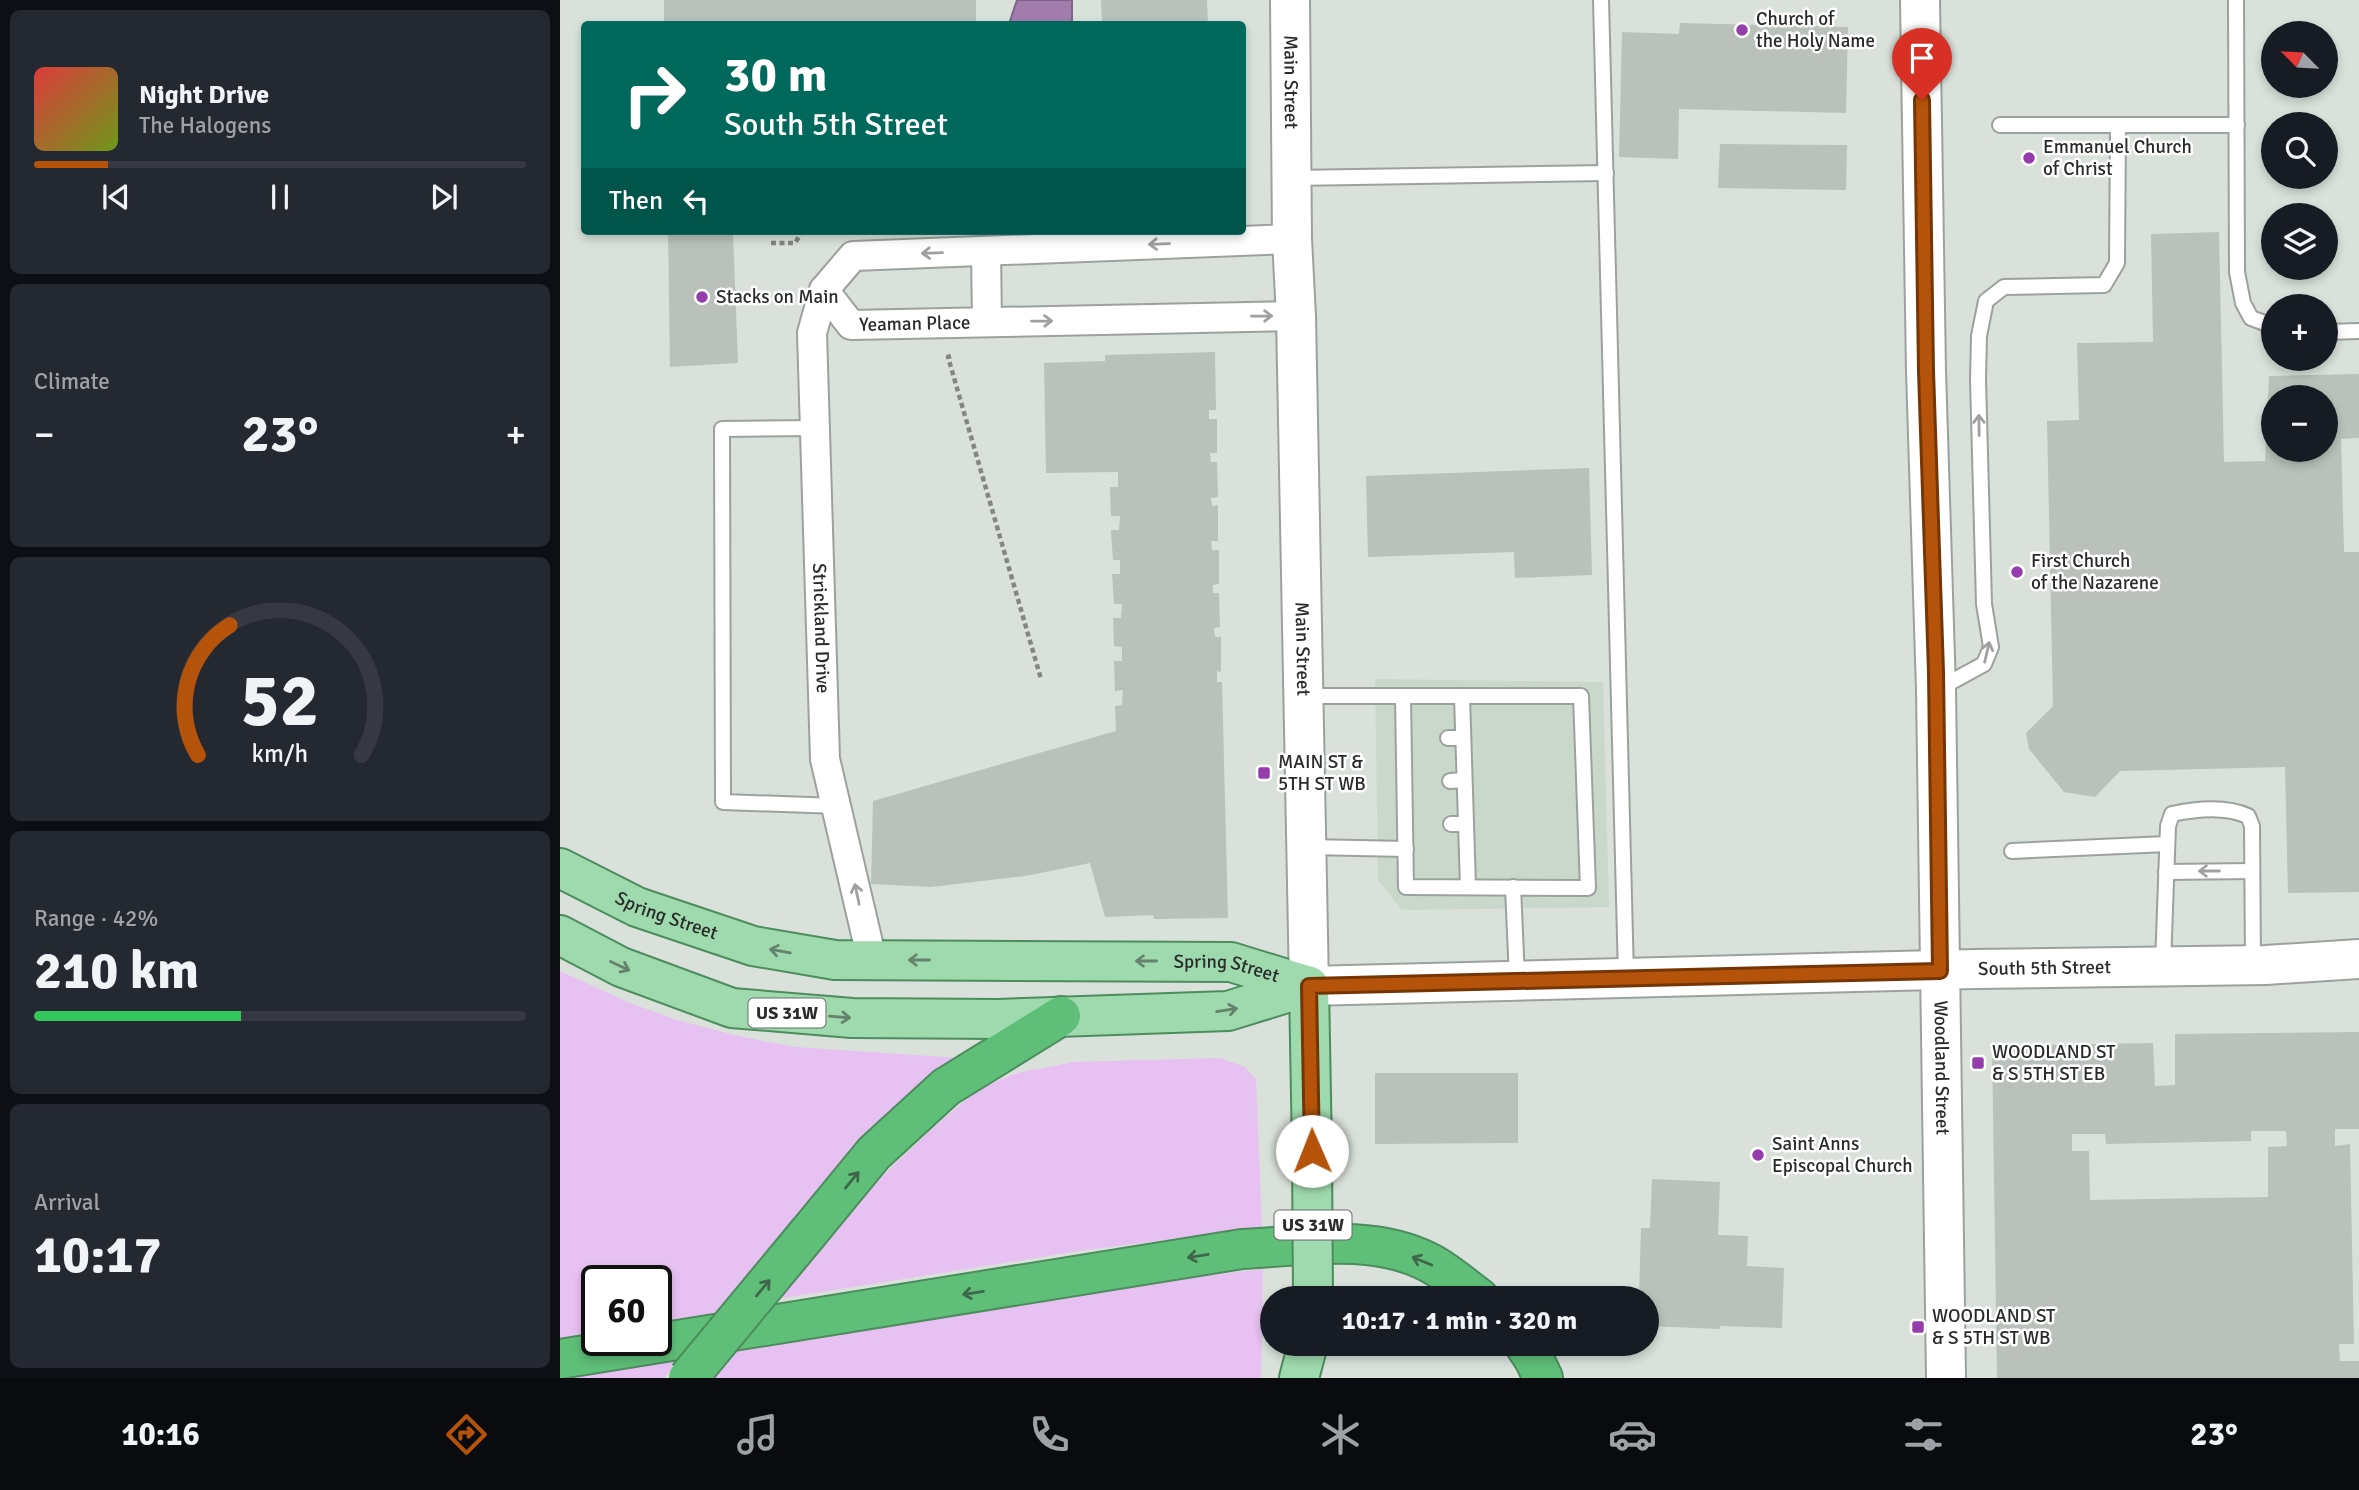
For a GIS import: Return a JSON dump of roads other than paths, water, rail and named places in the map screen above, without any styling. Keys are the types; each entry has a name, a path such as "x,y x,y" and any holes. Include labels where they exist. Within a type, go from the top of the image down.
{"highway":[{"path":"688,1378 874,1153 946,1087 1061,1016"},
{"path":"560,1359 1242,1249 1346,1243 1392,1250 1429,1262 1462,1286"},
{"path":"1532,1356 1543,1378"}],"main road":[{"name":"Main Street","path":"1290,0 1292,239 1307,846 1313,1286"},
{"name":"Woodland Street","path":"1920,0 1926,371 1936,690 1946,1378"},
{"name":"Spring Street","path":"560,867 637,907 753,946 835,960 1231,962 1309,986"},
{"name":"Spring Street","path":"560,934 621,967 732,1008 852,1018 998,1019 1228,1011 1309,986"},
{"name":"South 5th Street","path":"1309,986 2253,966 2359,959"},
{"path":"1299,1378 1305,1356"},
{"path":"1320,1356 1325,1378"}],"street":[{"path":"824,290 853,256 1292,239"},
{"path":"986,251 987,323"},
{"name":"Yeaman Place","path":"824,290 851,325 1296,316"},
{"name":"Strickland Drive","path":"824,290 812,333 825,759 872,960"}],"lane":[{"path":"1601,0 1626,978"},
{"path":"2236,0 2237,272 2243,303 2251,318 2261,322"},
{"path":"2000,125 2237,125"},
{"path":"1936,690 1984,664 1991,647 1984,604 1978,392 1979,336 1986,301 2004,287 2104,285 2117,263 2118,127"},
{"path":"1291,178 1606,173"},
{"path":"2338,332 2359,331"},
{"path":"815,428 722,429 723,802 838,810"},
{"path":"1304,696 1581,696 1588,888 1406,887 1406,849 1412,824 1410,739 1404,697"},
{"path":"1462,696 1455,738 1458,824 1468,887"},
{"path":"2163,967 2168,826 2172,814 2186,811 2235,810 2248,817 2252,826 2253,966"},
{"path":"2012,851 2167,844"},
{"path":"1307,846 1406,849"},
{"path":"2166,872 2252,871"},
{"path":"1513,887 1517,980"}],"place":[{"name":"Church of the Holy Name","path":"1742,30"},
{"name":"Emmanuel Church of Christ","path":"2029,158"},
{"name":"Stacks on Main","path":"702,297"},
{"name":"First Church of the Nazarene","path":"2017,572"},
{"name":"MAIN ST & 5TH ST WB","path":"1264,773"},
{"name":"WOODLAND ST & S 5TH ST EB","path":"1978,1063"},
{"name":"Saint Anns Episcopal Church","path":"1758,1155"},
{"name":"WOODLAND ST & S 5TH ST WB","path":"1918,1327"}]}
